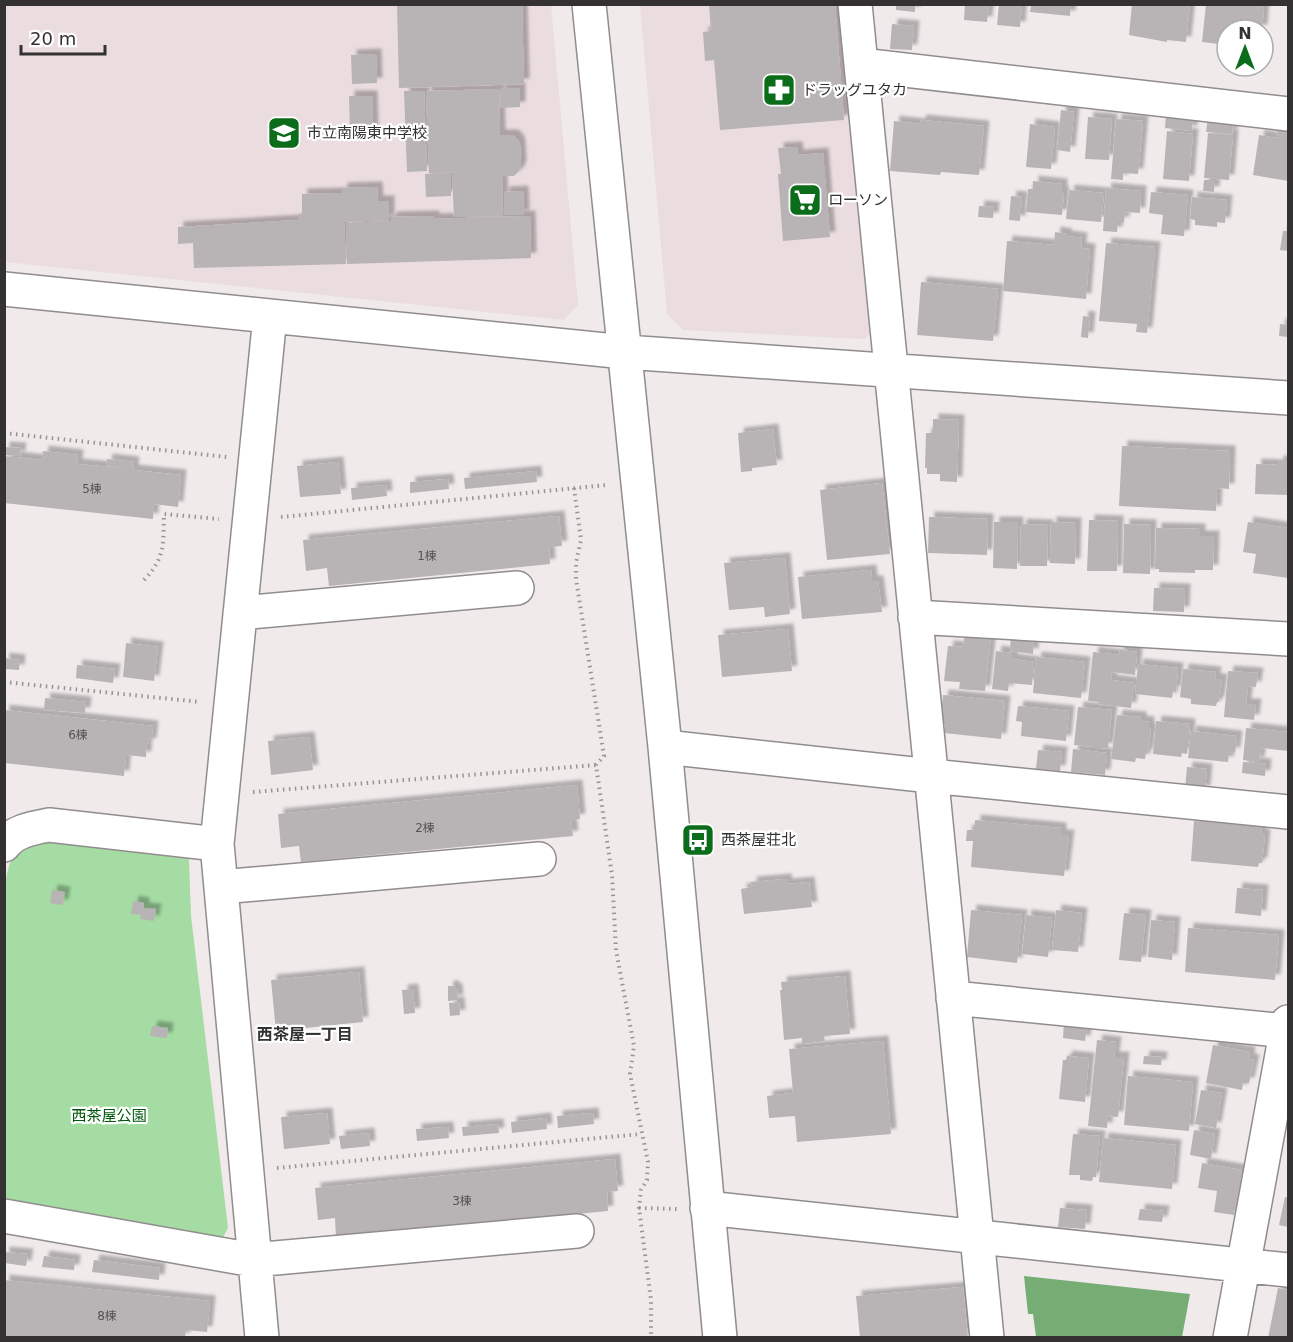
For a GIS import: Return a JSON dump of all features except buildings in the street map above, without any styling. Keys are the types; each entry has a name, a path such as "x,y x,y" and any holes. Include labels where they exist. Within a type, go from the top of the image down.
{"street":[{"path":"589,4 665,747 693,1208 720,1338"},
{"path":"855,4 987,1338"},
{"path":"861,65 1288,114"},
{"path":"4,289 625,352 1288,398"},
{"path":"261,1338 217,844 270,316"},
{"path":"240,613 517,588"},
{"path":"915,617 1288,639"},
{"path":"665,747 1288,812"},
{"path":"4,845 8,839 29,828 49,825 217,844"},
{"path":"221,887 539,859"},
{"path":"952,998 1288,1026 1230,1338"},
{"path":"693,1208 1288,1270"},
{"path":"4,1216 253,1260 577,1231"}],"path":[{"path":"4,433 233,457"},
{"path":"280,518 608,485"},
{"path":"250,792 596,765 604,756 576,579 576,563 581,540 574,488"},
{"path":"144,580 156,567 163,548 164,513 227,520"},
{"path":"4,682 207,703"},
{"path":"596,765 612,875 616,950 634,1046 630,1074 648,1162 647,1180 641,1190 639,1208 651,1300 651,1338"},
{"path":"273,1169 641,1134"},
{"path":"639,1208 693,1208"}],"shaded area":[{"name":"市立南陽東中学校","path":"5,5 551,5 578,305 564,320 5,262"},
{"path":"640,5 843,5 874,328 865,339 683,330 667,314"},
{"path":"1024,1276 1190,1294 1182,1337 1036,1337 1033,1314 1028,1314"}],"green space":[{"name":"西茶屋公園","path":"50,838 189,859 191,916 228,1228 221,1241 5,1205 4,889 9,865 15,853 27,845"}],"place":[{"name":"ドラッグユタカ","path":"779,90"},
{"name":"市立南陽東中学校","path":"284,133"},
{"name":"ローソン","path":"805,200"},
{"name":"西茶屋荘北","path":"698,840"}],"district":[{"name":"西茶屋一丁目","path":"305,1034"}]}
